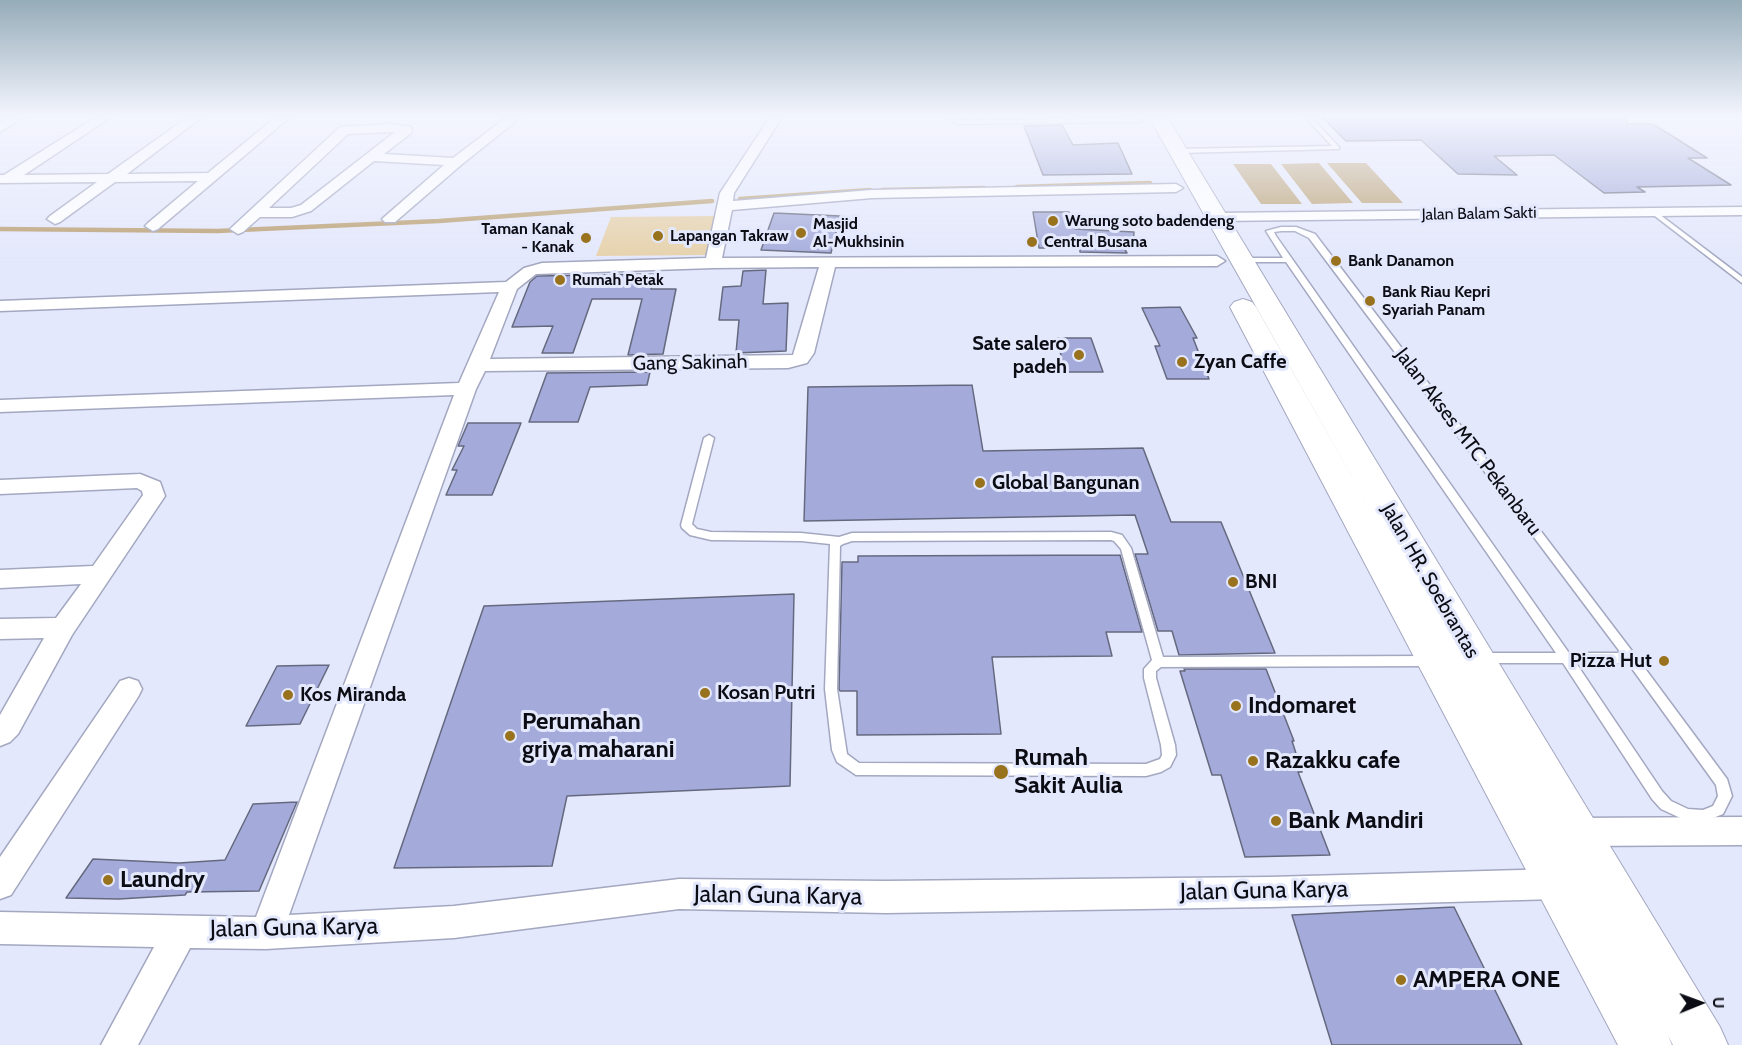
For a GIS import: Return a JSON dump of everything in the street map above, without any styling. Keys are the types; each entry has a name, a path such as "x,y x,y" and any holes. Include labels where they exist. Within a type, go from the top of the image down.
{"main road":[{"name":"Jalan HR. Soebrantas","path":"1166,166 1176,188 1229,261 1475,658 1702,1045"},
{"name":"Jalan HR. Soebrantas","path":"1186,166 1216,217 1229,261 1435,661 1646,1045"}],"street":[{"path":"2,181 27,166"},
{"path":"55,219 129,166"},
{"path":"153,226 225,166"},
{"path":"238,229 306,166"},
{"path":"258,212 292,213 306,208 361,166"},
{"path":"390,219 452,166"},
{"path":"713,263 727,193 745,166"},
{"path":"2,181 114,177 212,177"},
{"path":"725,206 872,194 1176,188"},
{"name":"Jalan Balam Sakti","path":"1216,217 1742,211"},
{"path":"266,933 466,388 478,365 510,287 530,271 542,268 713,263 1229,261"},
{"name":"Gang Sakinah","path":"478,365 788,362 800,359 805,353 828,262"},
{"path":"0,306 510,287"},
{"path":"0,406 466,388"},
{"path":"0,487 140,481 152,487 154,496 98,574 63,628 8,726 0,734"},
{"path":"0,579 98,574"},
{"path":"0,629 63,628"},
{"path":"0,884 129,688"},
{"path":"1577,831 1742,831"},
{"name":"Jalan Guna Karya","path":"1,929 266,933 454,922 679,894 886,897 1270,892 1557,884"},
{"path":"119,1045 182,930"}],"lane":[{"path":"1653,212 1742,281"},
{"name":"Jalan Akses MTC Pekanbaru","path":"1296,229 1307,232 1631,658 1722,783 1725,796 1718,810 1703,816 1687,814 1666,805 1657,795 1566,658 1288,260 1270,231 1296,229"},
{"path":"1229,261 1288,260"},
{"path":"709,438 687,525 694,532 711,536 801,537 839,541 852,537 1104,535 1118,538 1126,548 1158,662"},
{"path":"839,541 834,550 831,689 839,750 848,765 866,770 1146,770 1165,763 1168,755 1168,746 1150,678 1150,669 1158,662 1435,661"},
{"path":"1475,658 1631,658"}],"shaded area":[{"path":"1234,166 1272,166 1302,204 1261,204"},
{"path":"1282,166 1321,166 1353,203 1312,204"},
{"path":"1329,166 1369,166 1403,203 1362,203"},
{"name":"Lapangan Takraw","path":"716,216 707,255 596,256 611,217"}],"building":[{"path":"1039,166 1128,166 1132,174 1043,175"},
{"path":"1449,166 1506,166 1517,175 1458,174"},
{"path":"1568,166 1700,166 1731,185 1637,187 1645,192 1604,193"},
{"path":"1033,212 1069,212 1075,229 1134,232 1133,248 1124,248 1127,253 1080,252 1080,248 1039,248"},
{"name":"Masjid Al-Mukhsinin","path":"774,213 840,216 831,253 761,250"},
{"path":"766,270 763,304 788,303 786,351 736,353 739,320 719,320 723,287 741,286 743,271"},
{"path":"655,274 651,289 676,289 663,354 628,355 642,299 592,299 573,353 542,353 553,326 512,327 530,282 537,276"},
{"path":"1180,307 1197,338 1193,338 1209,379 1167,379 1155,346 1160,346 1142,308"},
{"name":"Sate salero padeh","path":"1056,338 1091,338 1103,372 1066,372"},
{"path":"650,372 647,385 590,387 578,422 529,422 547,373"},
{"name":"Global Bangunan","path":"972,385 983,451 1143,448 1171,522 1221,522 1275,653 1179,655 1172,631 1158,631 1135,554 1148,554 1135,515 804,521 808,387"},
{"path":"468,423 521,423 492,495 446,495 457,470 452,470 464,446 458,446"},
{"path":"1120,555 1142,632 1106,632 1112,656 992,657 1001,734 857,735 857,691 840,691 839,689 842,562 858,562 858,556"},
{"path":"794,594 790,786 567,796 552,866 394,868 484,606"},
{"name":"Kos Miranda","path":"329,665 300,724 246,726 277,666"},
{"path":"1184,669 1266,669 1294,741 1292,741 1302,772 1298,772 1330,855 1245,857 1221,775 1212,775 1180,671 1185,671"},
{"path":"297,802 259,891 187,892 185,895 119,899 66,898 93,859 179,863 225,860 253,804"},
{"name":"AMPERA ONE","path":"1454,907 1522,1045 1332,1045 1292,915"}],"waterway":[{"path":"1017,187 1150,183"},
{"path":"882,190 984,188"},
{"path":"740,199 870,190"},
{"path":"0,229 217,231 439,221 712,201"}],"place":[{"name":"Warung soto badendeng","path":"1053,221"},
{"name":"Masjid Al-Mukhsinin","path":"801,233"},
{"name":"Lapangan Takraw","path":"658,236"},
{"name":"Taman Kanak - Kanak","path":"586,238"},
{"name":"Central Busana","path":"1032,242"},
{"name":"Bank Danamon","path":"1336,261"},
{"name":"Rumah Petak","path":"560,280"},
{"name":"Bank Riau Kepri Syariah Panam","path":"1370,301"},
{"name":"Sate salero padeh","path":"1079,355"},
{"name":"Zyan Caffe","path":"1182,362"},
{"name":"Global Bangunan","path":"980,483"},
{"name":"BNI","path":"1233,582"},
{"name":"Pizza Hut","path":"1664,661"},
{"name":"Kosan Putri","path":"705,693"},
{"name":"Kos Miranda","path":"288,695"},
{"name":"Indomaret","path":"1236,706"},
{"name":"Perumahan griya maharani","path":"510,736"},
{"name":"Razakku cafe","path":"1253,761"},
{"name":"Rumah Sakit Aulia","path":"1001,772"},
{"name":"Bank Mandiri","path":"1276,821"},
{"name":"Laundry","path":"108,880"},
{"name":"AMPERA ONE","path":"1401,980"}]}
